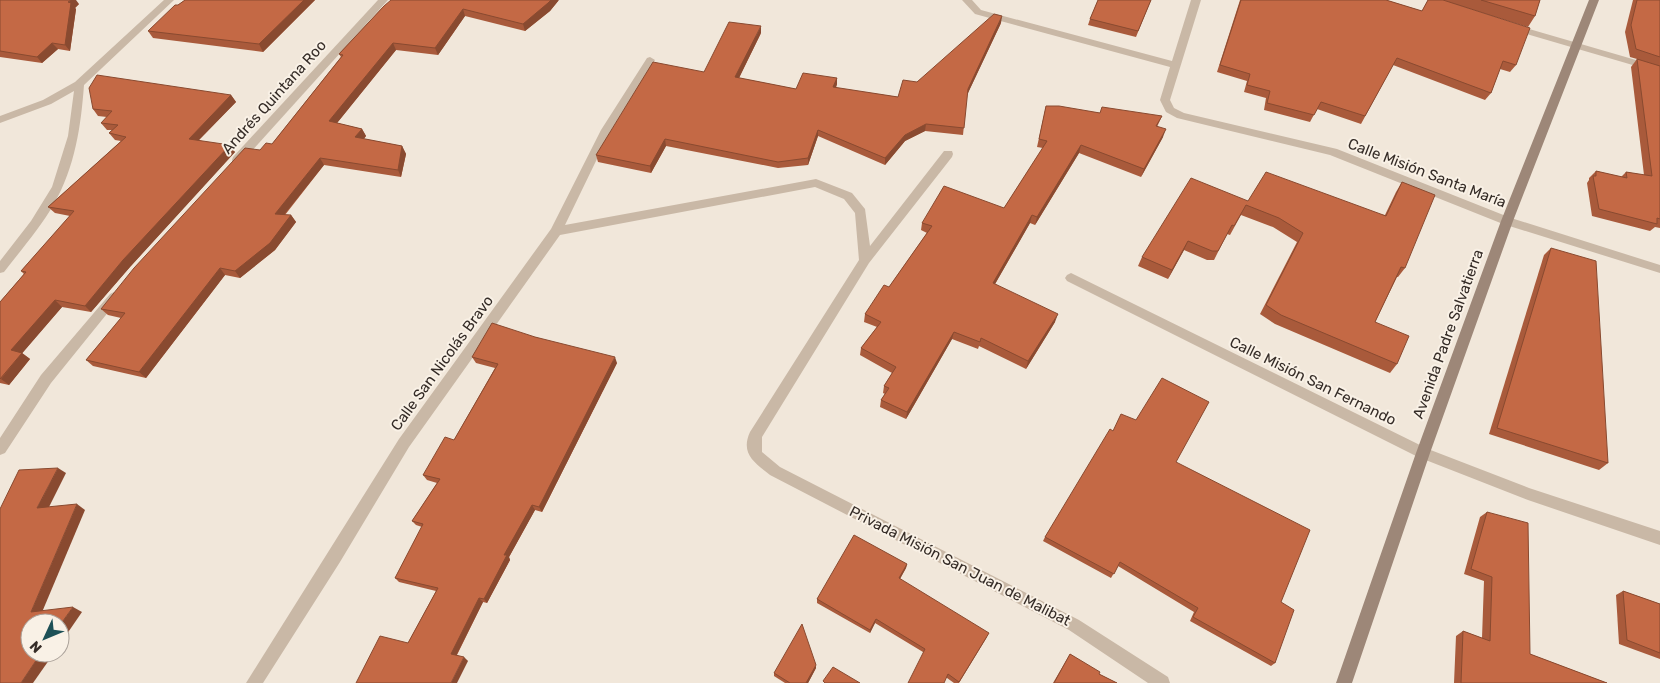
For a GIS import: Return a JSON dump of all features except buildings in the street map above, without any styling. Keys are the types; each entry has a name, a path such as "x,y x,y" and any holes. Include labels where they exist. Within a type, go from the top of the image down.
{"main road":[{"name":"Avenida Padre Salvatierra","path":"1344,683 1422,453 1507,221 1577,48 1594,0"}],"street":[{"path":"0,120 47,102 79,84 169,0"},
{"name":"Andrés Quintana Roo","path":"229,169 383,0"},
{"path":"967,0 978,12 1175,65 1196,0"},
{"path":"1502,24 1577,48 1660,70"},
{"name":"Calle San Nicolás Bravo","path":"254,683 335,557 404,443 556,231 606,130 650,60"},
{"name":"Calle Misión Santa María","path":"1175,65 1165,100 1170,110 1181,116 1333,152 1507,221 1660,270"},
{"path":"0,269 41,216 62,175 76,121 79,84"},
{"path":"865,260 948,154"},
{"path":"556,231 816,183 848,196 862,212 865,260"},
{"name":"Privada Misión San Juan de Malibat","path":"865,260 755,436 755,455 775,471 1074,625 1162,683"},
{"name":"Calle Misión San Fernando","path":"1071,278 1422,453 1528,494 1660,538"},
{"path":"0,449 46,379 122,287"}]}
